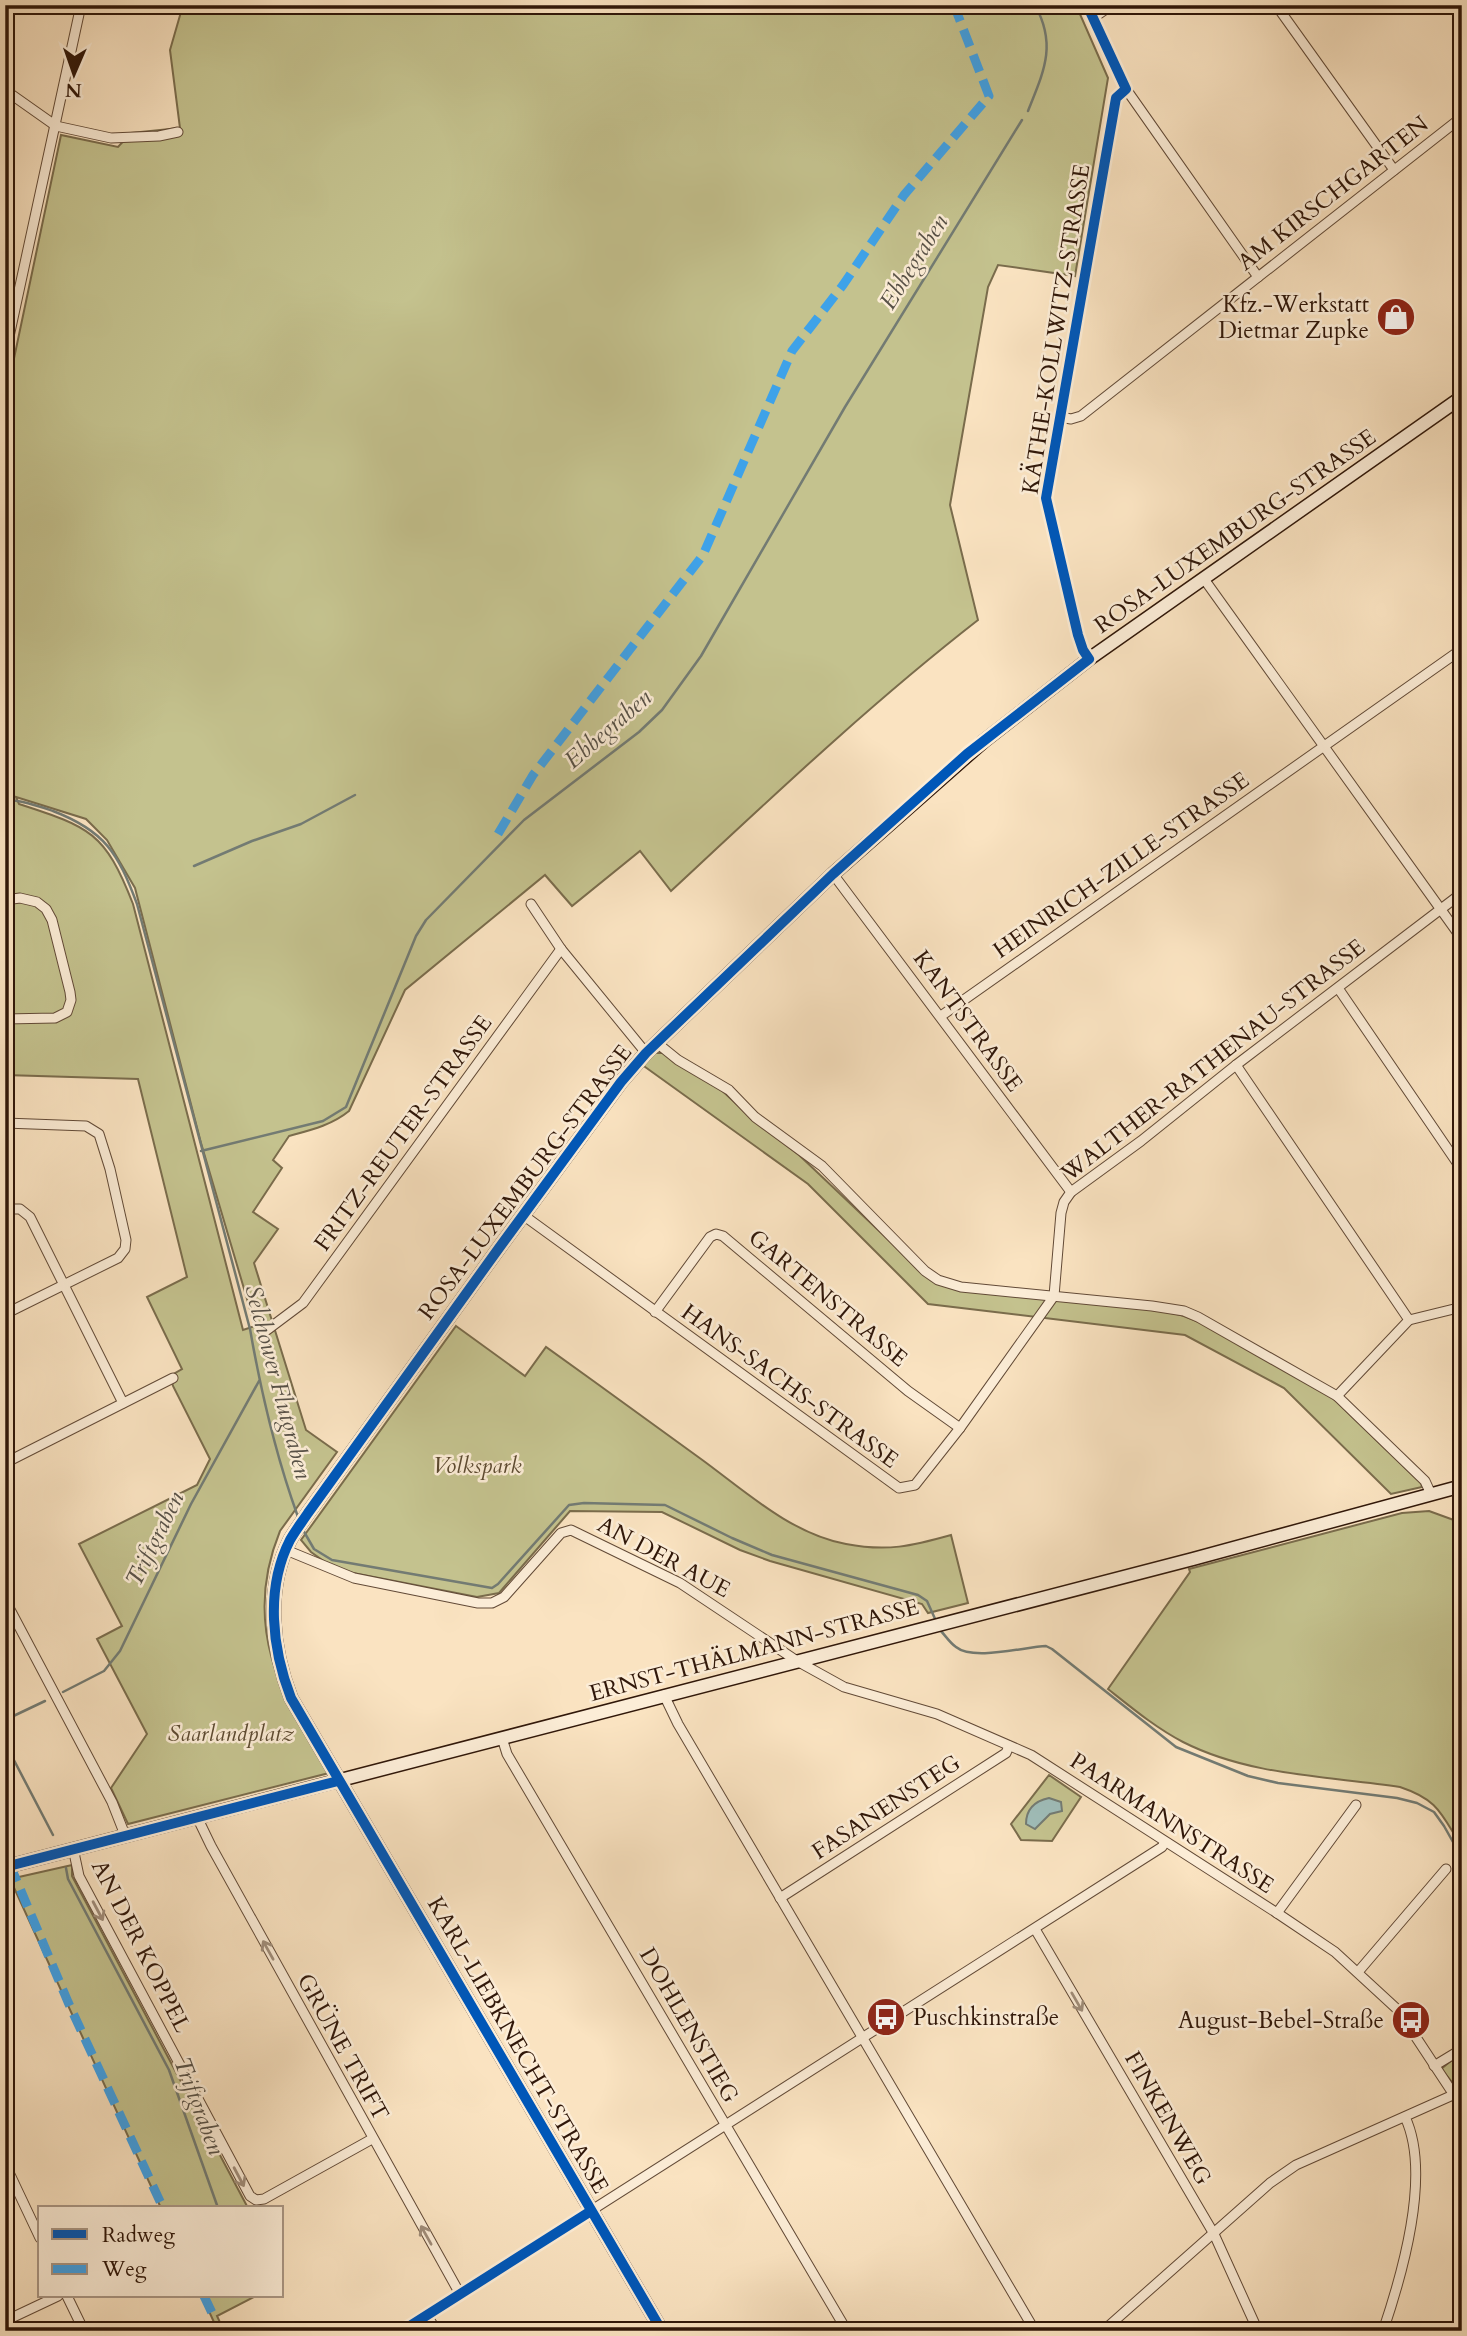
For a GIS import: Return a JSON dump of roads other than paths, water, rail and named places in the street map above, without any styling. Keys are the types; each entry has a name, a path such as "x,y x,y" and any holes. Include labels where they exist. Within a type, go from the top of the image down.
{"street":[{"path":"5,355 81,5"},
{"path":"1087,5 1126,89 1258,276"},
{"path":"1093,18 1112,5"},
{"path":"1276,5 1394,170"},
{"name":"KÄTHE-KOLLWITZ-STRASSE","path":"1089,659 1078,635 1046,505 1116,98 1126,89"},
{"path":"5,90 56,126 111,138 178,132"},
{"name":"AM KIRSCHGARTEN","path":"1060,417 1071,419 1081,416 1462,117"},
{"name":"ROSA-LUXEMBURG-STRASSE","path":"338,1781 291,1698 277,1654 274,1605 286,1550 308,1513 621,1082 646,1053 834,874 967,754 1089,659 1462,397"},
{"path":"1205,579 1462,939"},
{"name":"HEINRICH-ZILLE-STRASSE","path":"941,1016 1462,649"},
{"name":"KANTSTRASSE","path":"834,874 1071,1192"},
{"name":"WALTHER-RATHENAU-STRASSE","path":"1054,1296 1061,1213 1071,1192 1462,893"},
{"path":"5,900 29,899 46,909 57,937 71,1000 67,1012 55,1018 5,1019"},
{"path":"531,904 561,949 646,1053"},
{"name":"FRITZ-REUTER-STRASSE","path":"267,1330 303,1303 561,949"},
{"path":"1338,988 1462,1170"},
{"path":"657,1043 678,1060 729,1090 755,1117 822,1166 934,1278 961,1287 1184,1311 1211,1323 1337,1396 1425,1481 1431,1494"},
{"path":"1237,1065 1409,1320"},
{"path":"5,1123 86,1126 99,1134 126,1236 126,1245 118,1258 5,1314"},
{"path":"5,1209 20,1209 30,1217 123,1403"},
{"name":"HANS-SACHS-STRASSE","path":"523,1215 899,1488 915,1485 960,1428 1054,1296"},
{"name":"GARTENSTRASSE","path":"655,1312 710,1237 716,1234 723,1236 908,1391 960,1428"},
{"path":"1337,1396 1409,1320 1462,1307"},
{"path":"5,1463 173,1378"},
{"name":"ERNST-THÄLMANN-STRASSE","path":"5,1867 926,1626 1193,1559 1462,1486"},
{"name":"AN DER AUE","path":"286,1550 354,1578 478,1603 492,1603 504,1597 561,1533 571,1530 680,1583 797,1661"},
{"path":"5,1601 112,1802 125,1835"},
{"name":"PAARMANNSTRASSE","path":"797,1661 844,1687 937,1714 1045,1763 1277,1913 1335,1952 1398,2010 1434,2066 1457,2095 1462,2107"},
{"path":"664,1695 670,1711 1035,2331"},
{"name":"DOHLENSTIEG","path":"502,1738 507,1754 847,2331"},
{"name":"FASANENSTEG","path":"780,1898 1006,1754 1009,1746"},
{"name":"KARL-LIEBKNECHT-STRASSE","path":"338,1781 662,2331"},
{"path":"1277,1913 1356,1805"},
{"name":"GRÜNE TRIFT","path":"197,1817 200,1828 460,2294"},
{"path":"402,2331 1035,1929 1162,1847 1165,1842"},
{"name":"AN DER KOPPEL","path":"74,1848 79,1876 250,2196 256,2200 264,2199 372,2139"},
{"path":"1358,1972 1446,1869"},
{"name":"FINKENWEG","path":"1035,1929 1214,2234 1258,2331"},
{"path":"1434,2066 1462,2049"},
{"path":"1103,2331 1270,2183 1296,2165 1457,2095"},
{"path":"1383,2331 1402,2268 1414,2204 1416,2177 1410,2132 1405,2117"},
{"path":"5,2164 38,2234"},
{"path":"5,2320 54,2298"},
{"path":"68,2298 84,2331"},
{"path":"427,2316 436,2331"}],"water":[{"path":"1049,1798 1061,1802 1062,1811 1050,1814 1035,1829 1026,1824 1032,1806"}],"waterway":[{"name":"Ebbegraben","path":"1028,111 1043,70 1047,46 1042,19 1035,5"},
{"name":"Ebbegraben","path":"201,1151 323,1121 346,1107 416,936 426,920 524,820 639,732 662,710 701,656 845,407 1022,120"},
{"path":"194,866 301,824 355,795"},
{"name":"Selchower Flutgraben","path":"5,800 47,809 85,827 116,857 130,886 250,1329 276,1447 298,1517"},
{"name":"Triftgraben","path":"63,1692 104,1671 120,1651 191,1504 259,1381"},
{"name":"Selchower Flutgraben","path":"303,1530 314,1549 332,1560 492,1588 569,1505 665,1505 772,1555 918,1595 927,1601 936,1621"},
{"name":"Selchower Flutgraben","path":"940,1630 956,1647 974,1653 1046,1646 1176,1747 1248,1776 1278,1783 1397,1798 1417,1803 1434,1812 1462,1858"},
{"name":"Triftgraben","path":"5,1720 45,1701"},
{"name":"Triftgraben","path":"5,1743 53,1835"},
{"name":"Triftgraben","path":"66,1868 68,1879 169,2070 217,2206"}],"place":[{"name":"Kfz.-Werkstatt Dietmar Zupke","path":"1396,317"},
{"name":"Puschkinstraße","path":"886,2017"},
{"name":"August-Bebel-Straße","path":"1411,2020"}],"park label":[{"name":"Volkspark","path":"477,1465"},
{"name":"Saarlandplatz","path":"231,1733"}]}
